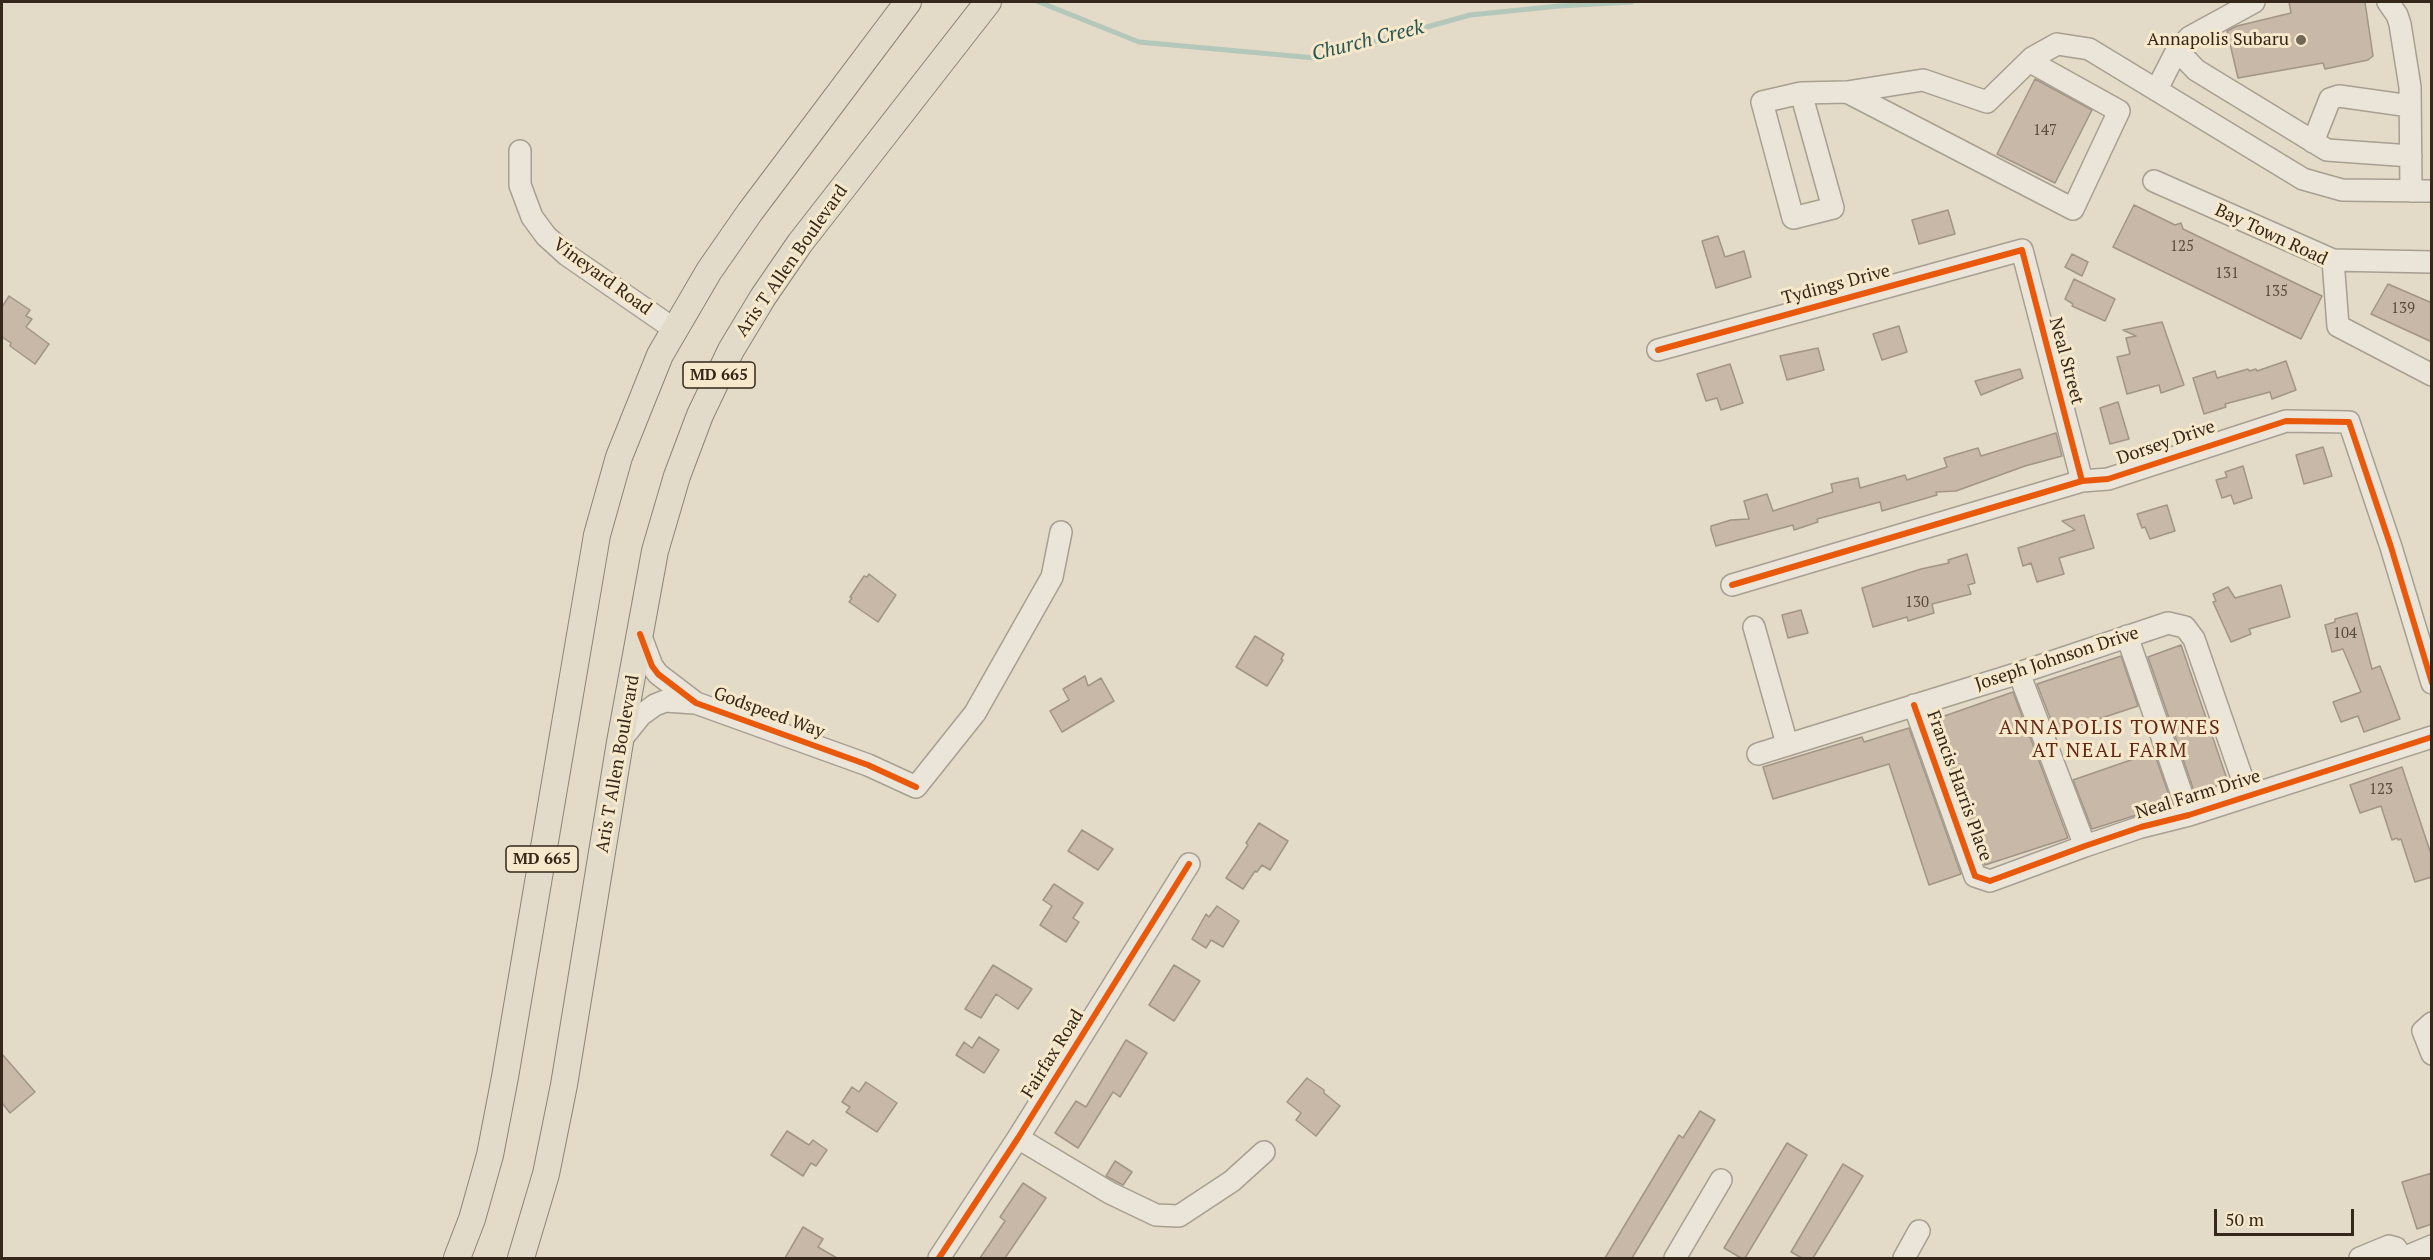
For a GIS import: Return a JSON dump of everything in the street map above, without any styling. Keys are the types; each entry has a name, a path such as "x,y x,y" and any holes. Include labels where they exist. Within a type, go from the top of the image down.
{"main road":[{"name":"MD 665","path":"457,1258 472,1219 490,1155 597,535 619,457 644,391 674,328 709,271 750,212 908,2"},
{"name":"Aris T Allen Boulevard","path":"521,1258 546,1174 564,1085 620,741 655,551 676,476 700,415 731,350 763,297 800,243 988,2"}],"street":[{"path":"2157,89 2177,50 2190,37 2254,2"},
{"path":"1802,93 1833,208 1793,218 1762,102 1802,93 1847,92 1923,80 1987,102 2029,61 2057,44 2089,49 2303,179 2342,190 2421,191 2411,156 2410,87 2400,24 2388,2"},
{"path":"2177,50 2196,70 2327,150 2342,153 2411,156"},
{"path":"1847,92 2073,209 2119,111 2029,61"},
{"path":"2313,142 2330,99 2339,96 2410,106"},
{"name":"Vineyard Road","path":"520,151 520,185 532,217 546,236 567,255 674,328"},
{"name":"Bay Town Road","path":"2154,181 2333,260 2338,326 2432,375"},
{"name":"Tydings Drive","path":"1658,350 2022,250"},
{"name":"Neal Street","path":"2022,250 2082,481"},
{"path":"2333,260 2432,262"},
{"name":"Dorsey Drive","path":"1732,585 2082,481 2108,479 2286,421 2349,422 2424,632 2432,683"},
{"name":"Godspeed Way","path":"620,741 641,715 655,705 665,701 696,703 868,765 916,787 975,713 1041,597 1052,577 1061,532"},
{"name":"Joseph Johnson Drive","path":"1758,754 2019,673 2168,623 2185,627 2194,639 2248,795"},
{"path":"1754,627 1787,744"},
{"name":"Godspeed Way","path":"640,634 652,666 658,674 696,703"},
{"path":"2127,636 2189,815"},
{"path":"2019,673 2085,846"},
{"name":"Francis Harris Place","path":"1914,705 1975,876"},
{"name":"Neal Farm Drive","path":"1975,876 1990,881 2141,827 2189,815 2432,737"},
{"name":"Fairfax Road","path":"939,1258 1018,1138 1189,864"},
{"path":"2432,1023 2423,1031 2432,1054"},
{"path":"1018,1138 1110,1193 1156,1215 1179,1216 1232,1181 1264,1152"},
{"path":"1675,1258 1721,1180"},
{"path":"1904,1258 1919,1231"},
{"path":"2360,1258 2388,1245 2396,1248 2402,1258 2432,1246"}],"building":[{"name":"Annapolis Subaru","path":"2289,2 2365,2 2373,56 2368,60 2325,69 2323,63 2238,78 2227,31 2237,26 2291,13"},
{"path":"2035,79 2092,110 2055,183 1997,154"},
{"path":"2134,205 2175,225 2181,223 2183,229 2322,296 2301,339 2113,247"},
{"path":"1948,210 1955,234 1919,244 1912,220"},
{"path":"1718,236 1725,257 1744,251 1751,277 1716,288 1702,241"},
{"path":"2072,254 2088,262 2082,276 2065,267"},
{"path":"2074,279 2115,299 2105,321 2072,306 2073,304 2065,299"},
{"path":"2388,284 2432,303 2432,342 2371,314"},
{"path":"9,296 30,310 26,316 32,319 26,327 49,344 35,364 10,346 11,343 2,337 2,307"},
{"path":"2162,322 2184,385 2161,393 2159,385 2127,394 2117,357 2130,354 2126,338 2136,336 2123,330"},
{"path":"1899,326 1907,352 1882,360 1873,334"},
{"path":"1818,348 1824,370 1787,380 1780,356"},
{"path":"2286,361 2296,390 2272,399 2270,392 2225,404 2226,407 2204,414 2193,378 2215,371 2217,378 2248,369 2257,371"},
{"path":"1730,364 1743,403 1721,410 1717,398 1706,401 1697,374"},
{"path":"2020,369 2023,378 1981,395 1975,381"},
{"path":"2118,402 2129,439 2110,444 2100,408"},
{"path":"2056,433 2062,456 2025,466 1956,491 1936,492 1937,495 1882,511 1880,502 1817,519 1818,522 1794,530 1793,525 1716,546 1711,530 1711,526 1731,520 1749,519 1744,501 1767,494 1773,511 1833,492 1831,484 1858,478 1860,488 1905,475 1907,480 1947,467 1944,458 1978,448 1981,456"},
{"path":"2323,447 2332,476 2304,484 2296,455"},
{"path":"2243,466 2252,498 2234,504 2231,495 2222,498 2216,480 2227,477 2225,472"},
{"path":"2167,505 2175,531 2150,539 2145,527 2142,528 2137,514"},
{"path":"2084,515 2094,548 2059,558 2064,574 2037,582 2031,563 2023,566 2018,548 2075,530 2062,521"},
{"path":"1967,554 1975,583 1968,585 1971,594 1932,604 1934,613 1908,621 1907,617 1873,627 1862,588 1921,569 1949,563 1948,560"},
{"path":"869,574 896,595 878,622 849,602 864,576 867,577"},
{"path":"2281,585 2290,617 2249,629 2251,634 2231,642 2213,602 2216,601 2213,594 2228,587 2235,598"},
{"path":"1801,610 1808,633 1788,638 1782,615"},
{"path":"2357,613 2372,669 2380,666 2400,719 2364,732 2358,716 2341,722 2333,702 2361,692 2343,649 2332,652 2325,625 2335,622 2335,619"},
{"path":"1255,636 1284,654 1281,659 1283,660 1267,686 1236,667"},
{"path":"2181,645 2228,782 2195,794 2148,657"},
{"path":"2121,656 2138,706 2056,733 2037,684"},
{"path":"1085,676 1088,686 1101,678 1114,701 1062,732 1050,711 1069,700 1063,689"},
{"path":"2013,692 2068,838 1985,865 1933,720"},
{"path":"1909,728 1961,874 1929,885 1889,764 1773,799 1763,767 1862,737 1864,742"},
{"path":"2154,752 2172,804 2092,829 2073,780"},
{"path":"2402,767 2432,857 2432,877 2415,882 2401,839 2392,840 2381,806 2360,813 2350,785"},
{"path":"1259,823 1288,841 1270,870 1262,865 1243,889 1226,878 1248,845 1246,843"},
{"path":"1082,830 1113,849 1098,870 1068,851"},
{"path":"1054,884 1083,903 1073,918 1079,922 1066,942 1040,925 1052,906 1043,900"},
{"path":"1217,906 1239,921 1223,947 1211,940 1206,948 1192,939 1206,914 1209,917"},
{"path":"993,965 1032,989 1018,1009 996,994 981,1018 965,1009"},
{"path":"1174,965 1200,981 1174,1021 1149,1005"},
{"path":"979,1037 999,1050 984,1073 956,1055 964,1042 972,1048"},
{"path":"1126,1040 1147,1053 1120,1097 1113,1092 1078,1148 1055,1133 1076,1101 1086,1107"},
{"path":"2,1054 35,1092 10,1113 2,1103"},
{"path":"1307,1078 1324,1090 1324,1093 1340,1106 1316,1136 1296,1120 1301,1113 1287,1102"},
{"path":"866,1082 897,1103 877,1132 846,1112 850,1107 842,1102 852,1087 859,1092"},
{"path":"1700,1111 1715,1120 1632,1258 1605,1258 1679,1135 1683,1138"},
{"path":"787,1131 809,1145 813,1140 827,1150 816,1166 811,1163 803,1176 771,1155"},
{"path":"1787,1143 1807,1155 1745,1258 1741,1258 1724,1248"},
{"path":"1115,1161 1132,1172 1123,1185 1106,1176"},
{"path":"1843,1164 1863,1176 1813,1258 1802,1258 1791,1252"},
{"path":"2432,1173 2432,1224 2417,1229 2402,1182"},
{"path":"1023,1183 1046,1198 1005,1258 980,1258 1005,1221 1000,1217"},
{"path":"803,1227 823,1239 818,1247 837,1258 785,1258"}],"waterway":[{"name":"Church Creek","path":"1039,2 1139,42 1315,58 1470,15 1559,6 1632,2"}],"cycle path":[{"path":"1658,350 2022,250 2082,481"},
{"path":"1732,585 2082,481 2108,479 2286,421 2349,422 2391,547 2432,683"},
{"path":"640,634 652,666 658,674 696,703 868,765 916,787"},
{"path":"1914,705 1975,876 1990,881 2141,827 2189,815 2432,737"},
{"path":"939,1258 1018,1138 1189,864"}],"place":[{"name":"Annapolis Subaru","path":"2301,40"}],"district":[{"name":"ANNAPOLIS TOWNES AT NEAL FARM","path":"2110,740"}]}
